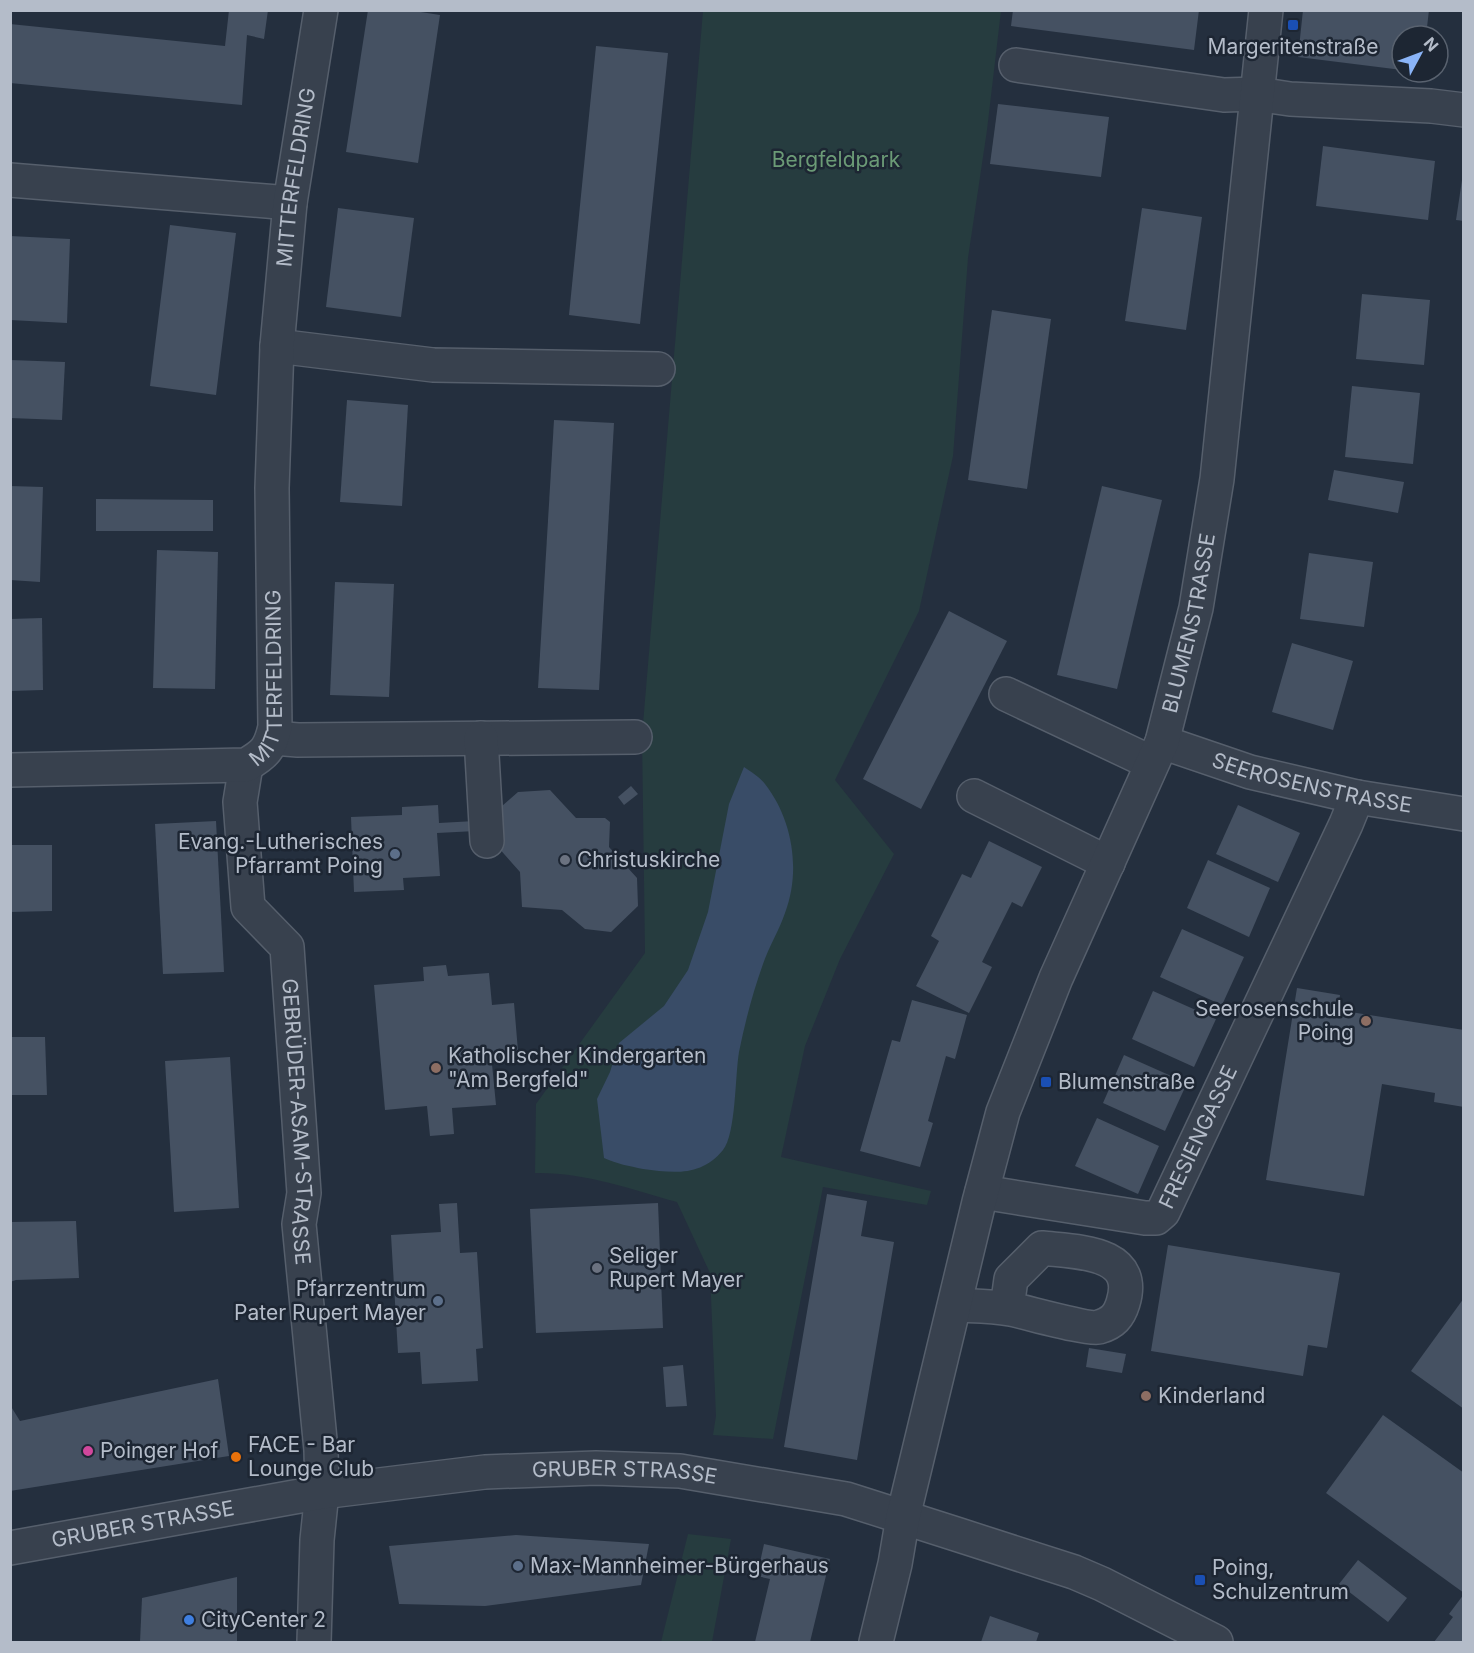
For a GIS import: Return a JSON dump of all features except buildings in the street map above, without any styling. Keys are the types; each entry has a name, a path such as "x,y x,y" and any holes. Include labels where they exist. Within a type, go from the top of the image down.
{"street":[{"name":"MITTERFELDRING","path":"10,770 246,765 263,756 273,738 275,727 272,488 277,346 290,203 321,10"},
{"name":"BLUMENSTRASSE","path":"876,1642 895,1564 903,1517 1003,1112 1056,978 1157,752 1196,608 1217,479 1266,10"},
{"path":"1016,65 1224,95 1257,94 1290,99 1431,106 1464,110"},
{"path":"10,180 290,203"},
{"path":"277,346 433,364 658,369"},
{"name":"SEEROSENSTRASSE","path":"1006,694 1157,752 1357,797 1464,814"},
{"path":"273,738 298,740 635,737"},
{"path":"481,738 487,841"},
{"name":"GEBRÜDER-ASAM-STRASSE","path":"246,765 240,802 248,907 287,947 304,1193 299,1224 321,1450 322,1492 317,1540 314,1642"},
{"path":"974,796 1108,863"},
{"name":"FRESIENGASSE","path":"982,1192 1145,1218 1156,1218 1163,1212 1357,797"},
{"path":"955,1305 1007,1308"},
{"name":"GRUBER STRASSE","path":"10,1548 322,1492 485,1472 596,1468 680,1471 846,1499 903,1517 1074,1572 1216,1642"}],"green space":[{"name":"Bergfeldpark","path":"703,11 1001,11 987,130 968,258 953,456 919,611 835,780 894,854 840,959 805,1046 781,1157 931,1191 927,1205 823,1187 773,1439 713,1435 716,1416 710,1273 677,1202 589,1178 535,1173 536,1104 645,953 642,736"},
{"path":"688,1534 731,1539 712,1642 661,1642"}],"water":[{"path":"744,767 763,781 782,813 792,846 793,880 785,913 763,964 747,1018 739,1052 733,1118 727,1142 714,1159 696,1169 686,1171 654,1170 614,1162 604,1158 597,1099 610,1072 619,1043 664,1006 688,970 708,912 729,804"}],"place":[{"name":"Margeritenstraße","path":"1293,25"},
{"name":"Evang.-Lutherisches Pfarramt Poing","path":"395,854"},
{"name":"Christuskirche","path":"565,860"},
{"name":"Seerosenschule Poing","path":"1366,1021"},
{"name":"Katholischer Kindergarten \"Am Bergfeld\"","path":"436,1068"},
{"name":"Blumenstraße","path":"1046,1082"},
{"name":"Seliger Rupert Mayer","path":"597,1268"},
{"name":"Pfarrzentrum Pater Rupert Mayer","path":"438,1301"},
{"name":"Kinderland","path":"1146,1396"},
{"name":"Poinger Hof","path":"88,1451"},
{"name":"FACE - Bar Lounge Club","path":"236,1457"},
{"name":"Max-Mannheimer-Bürgerhaus","path":"518,1566"},
{"name":"Poing, Schulzentrum","path":"1200,1580"},
{"name":"CityCenter 2","path":"189,1620"}]}
